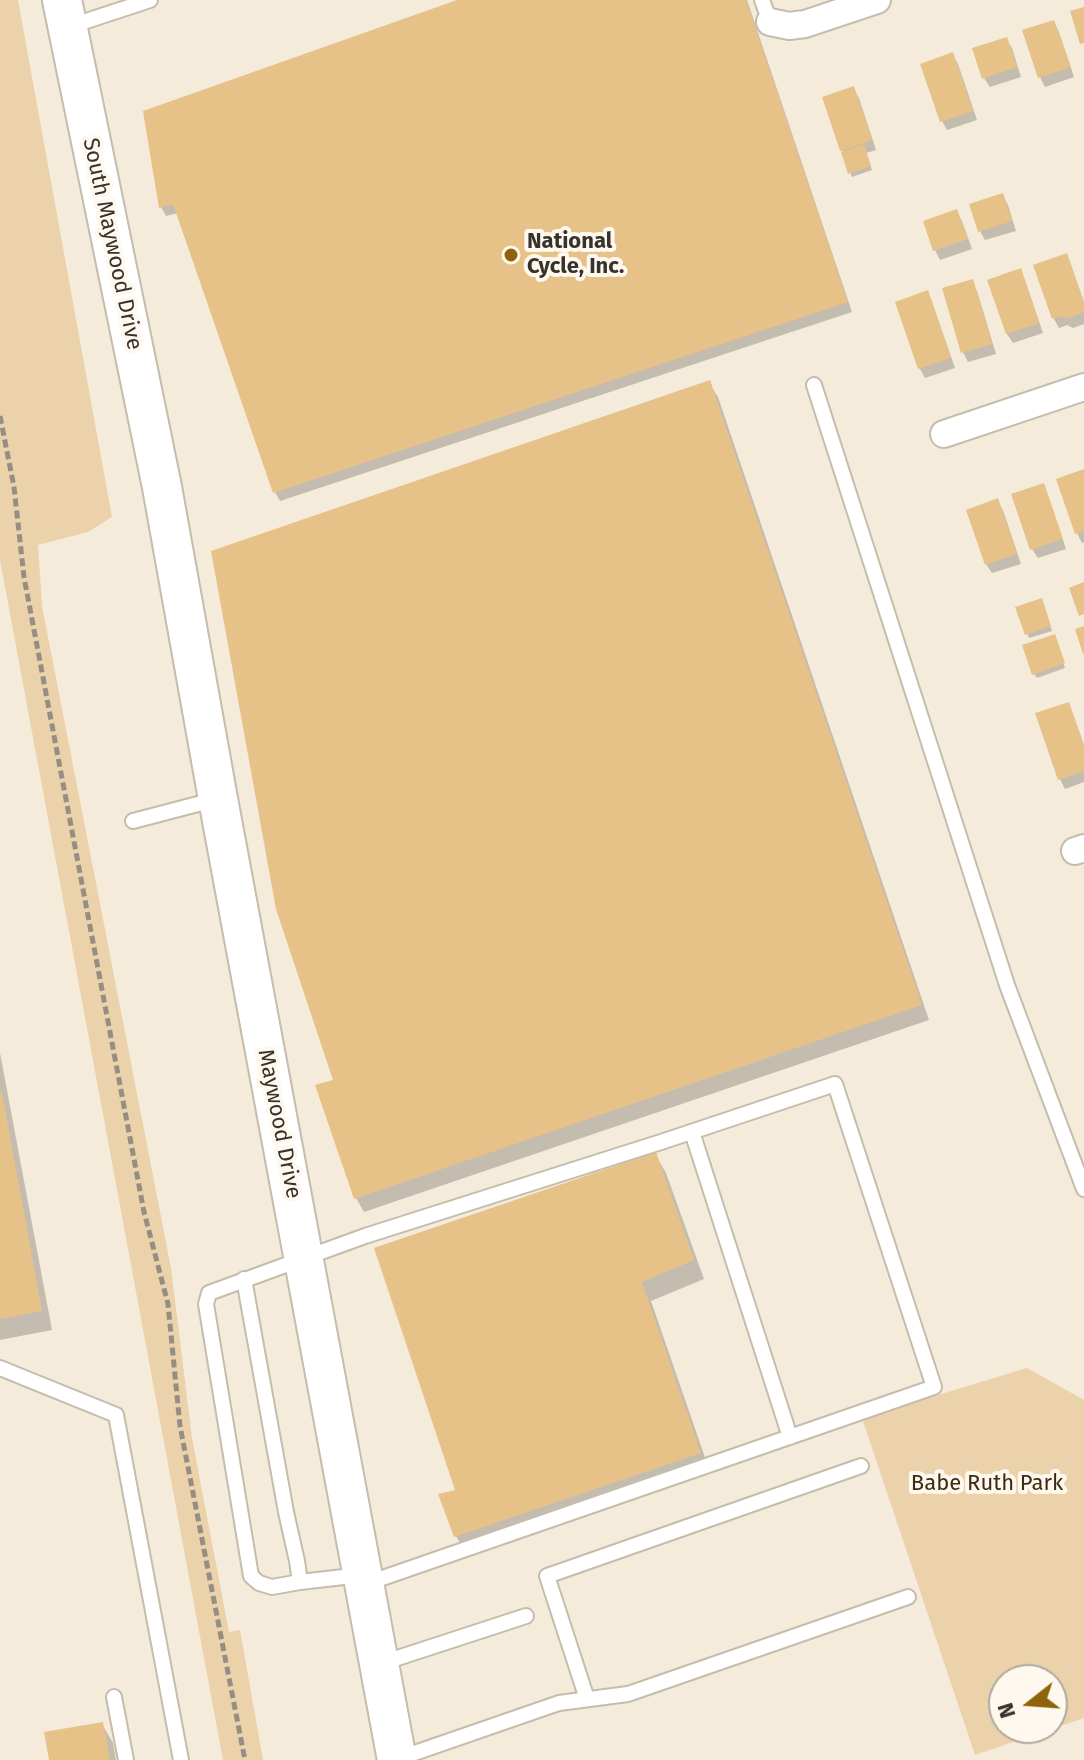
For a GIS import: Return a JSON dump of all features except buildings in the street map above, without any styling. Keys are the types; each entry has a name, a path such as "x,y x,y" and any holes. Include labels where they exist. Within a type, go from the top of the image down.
{"street":[{"path":"766,11 789,26 805,24 877,0"},
{"name":"South Maywood Drive","path":"65,14 162,487"},
{"path":"944,434 1084,387"},
{"name":"Maywood Drive","path":"162,487 396,1759"}],"lane":[{"path":"65,14 150,0"},
{"path":"814,385 1007,985 1084,1189"},
{"path":"133,821 218,799"},
{"path":"835,1084 934,1387 363,1580 300,1582 272,1587 259,1583 251,1576 206,1304 209,1293 304,1257 692,1132 835,1084"},
{"path":"692,1132 790,1437"},
{"path":"244,1279 300,1582"},
{"path":"0,1368 116,1415 181,1760"},
{"path":"587,1699 547,1576 861,1466"},
{"path":"396,1759 559,1703 628,1694 908,1597"},
{"path":"379,1664 526,1616"},
{"path":"114,1697 126,1760"}],"path":[{"path":"0,416 14,487 24,577 144,1212 168,1304 180,1426 245,1760"}],"green space":[{"path":"0,0 18,0 112,517 88,532 38,545 42,606 171,1268 192,1438 229,1632 240,1630 263,1760 223,1760 0,560"},
{"name":"Babe Ruth Park","path":"1027,1368 1084,1400 1084,1718 1068,1723 1068,1664 988,1664 988,1744 1007,1744 975,1755 862,1418"}],"place":[{"name":"National Cycle, Inc.","path":"511,255"}]}
